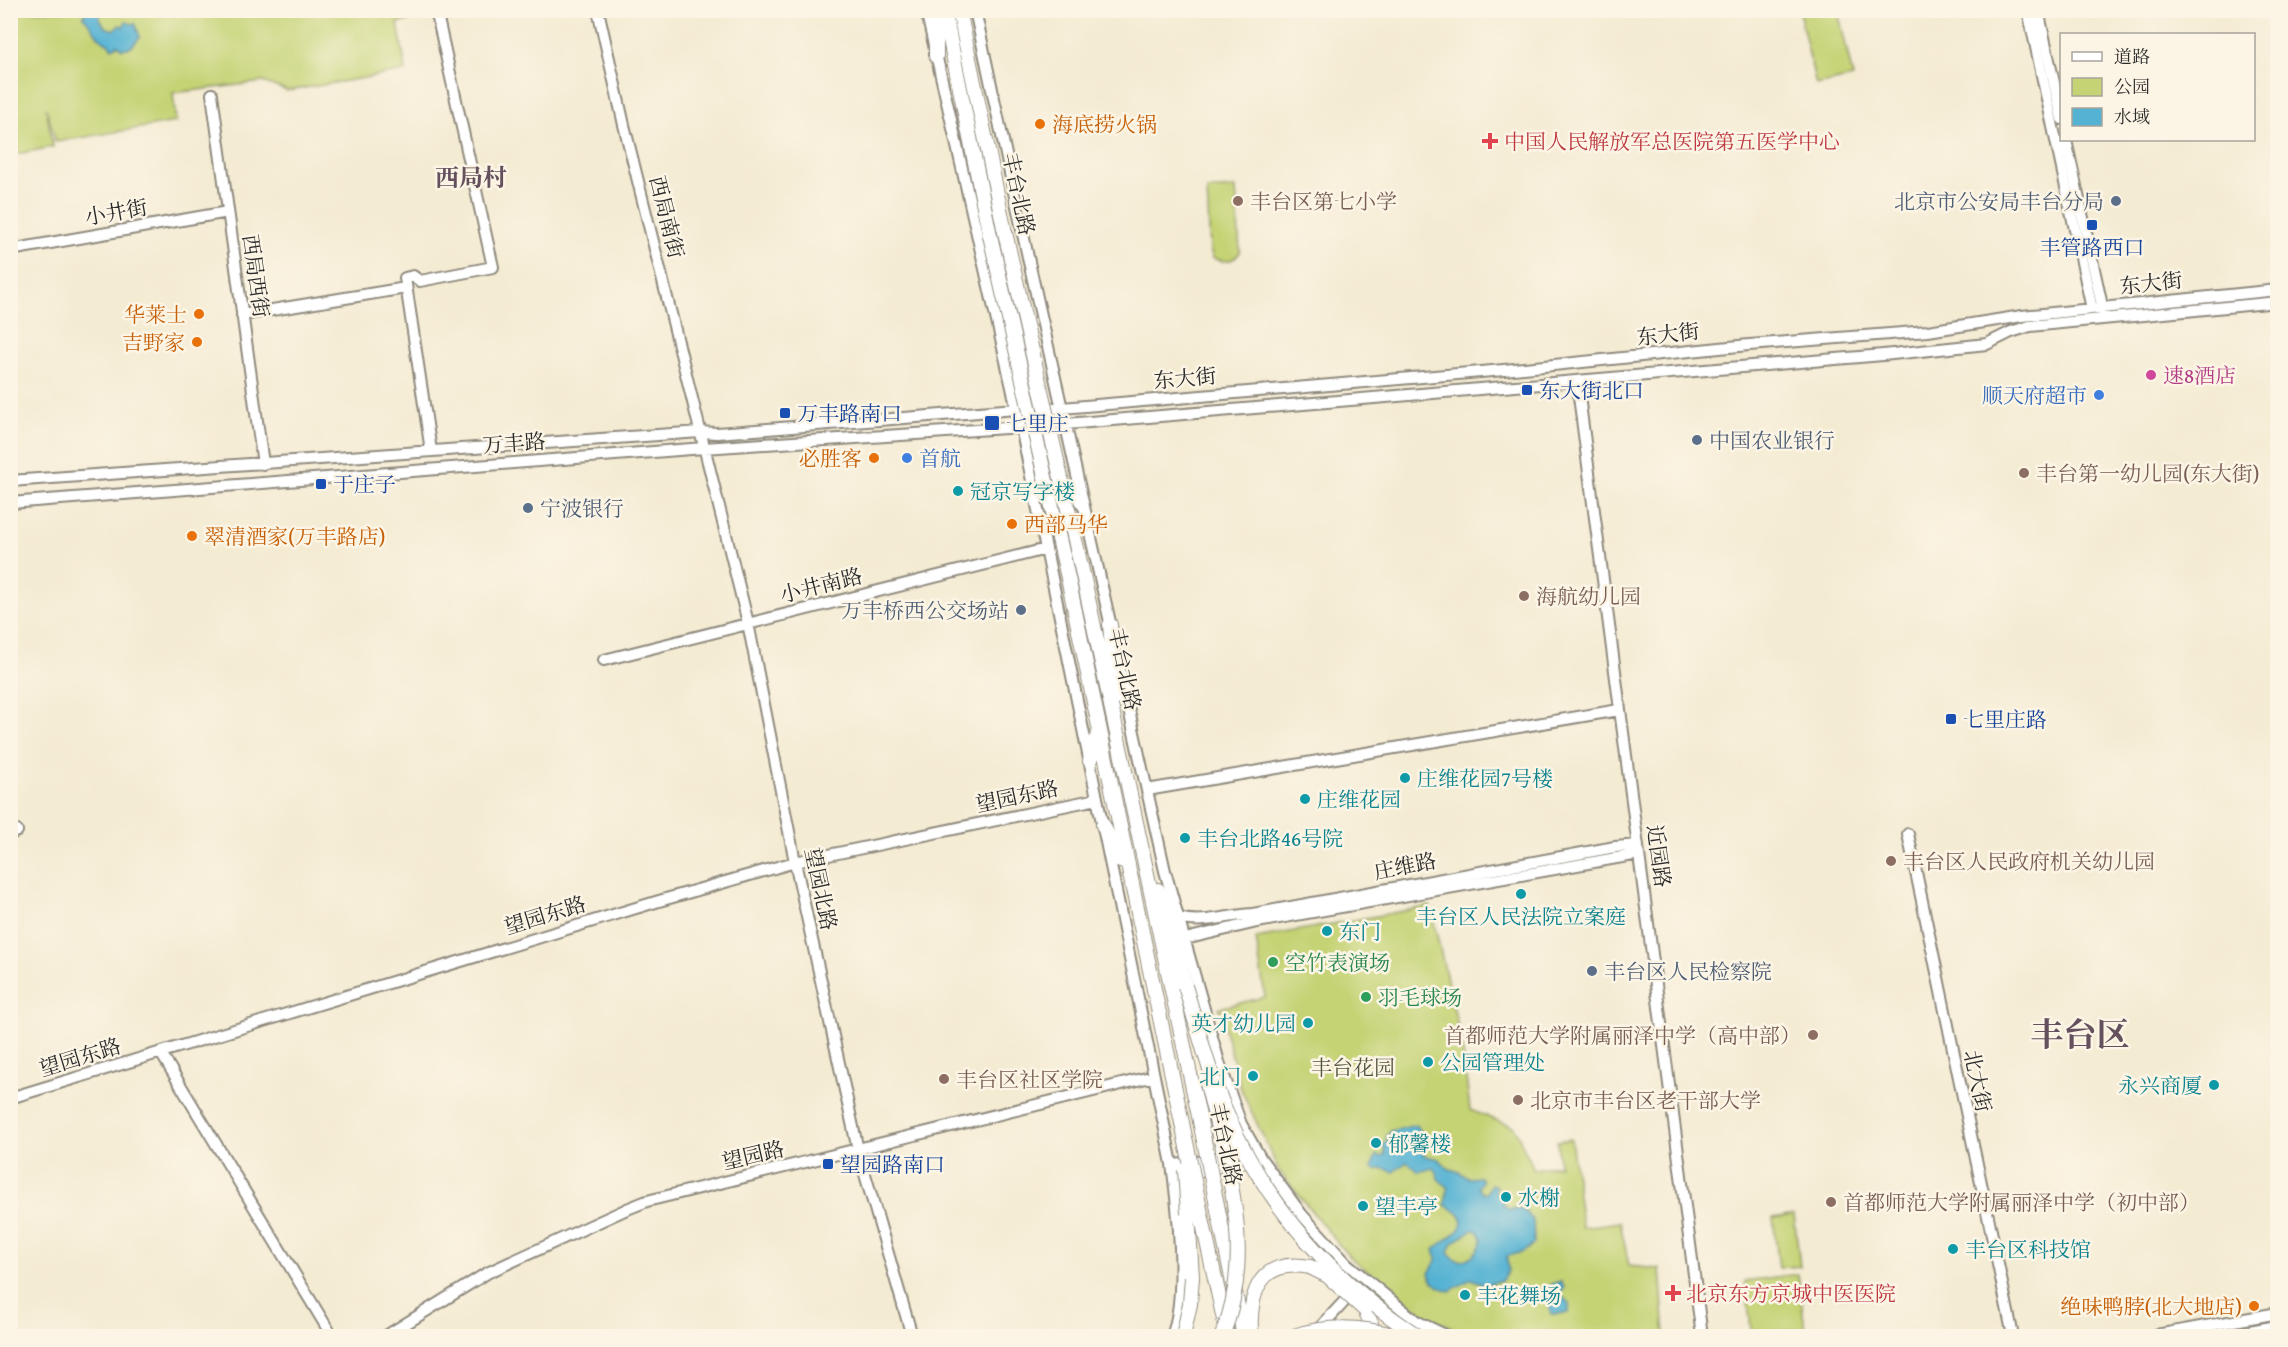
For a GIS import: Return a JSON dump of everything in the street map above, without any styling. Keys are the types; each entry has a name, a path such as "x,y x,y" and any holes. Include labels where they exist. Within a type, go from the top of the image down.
{"highway":[{"path":"936,10 936,56"},
{"name":"丰台北路","path":"944,10 989,231 1068,578 1182,1123 1195,1214"},
{"name":"丰台北路","path":"961,10 962,27 1004,228 1122,754 1244,1336"},
{"path":"1110,625 1122,754"},
{"path":"1090,761 1099,732"},
{"path":"1103,825 1130,881"},
{"path":"1144,856 1165,907 1237,1218 1240,1252 1238,1280 1231,1315 1222,1336"},
{"path":"1185,986 1209,1067 1227,1115 1245,1154 1266,1189 1292,1225 1323,1259 1395,1322 1418,1336"},
{"path":"1177,1335 1190,1304 1195,1214"},
{"path":"1195,1214 1228,1336"},
{"path":"1251,1336 1250,1314 1253,1293 1260,1281 1272,1271 1297,1265 1310,1267 1328,1276 1365,1310 1371,1323 1373,1336"},
{"path":"2232,1336 2277,1328"},
{"path":"1294,1336 1333,1329 1361,1329 1396,1336"}],"street":[{"path":"431,451 405,278 412,276 420,281 493,267 436,10"},
{"name":"西局南街","path":"598,10 704,448"},
{"path":"926,10 1037,501 1172,1164 1180,1285 1177,1335"},
{"name":"丰台北路","path":"975,10 1165,871 1219,1062 1241,1124 1261,1160 1302,1215 1346,1263 1416,1321 1447,1336"},
{"path":"2028,10 2057,150 2100,312"},
{"path":"2038,10 2060,114"},
{"name":"西局西街","path":"212,94 263,464"},
{"path":"2057,150 2060,134"},
{"path":"2066,141 2100,312"},
{"name":"小井街","path":"10,250 228,212"},
{"path":"242,315 405,288"},
{"name":"东大街","path":"1021,427 1883,355 1991,342 2030,326 2100,312 2277,291"},
{"name":"东大街","path":"1016,409 1062,408 1521,369 2100,312 2277,302"},
{"path":"1983,322 1993,330 1994,336 1991,342"},
{"name":"近园路","path":"1577,381 1619,710 1664,1029 1702,1336"},
{"name":"万丰路","path":"10,483 431,451 700,432 717,433 1016,409"},
{"name":"万丰路","path":"10,502 704,448 1021,427"},
{"name":"望园北路","path":"704,448 748,623 795,862 858,1150 912,1336"},
{"path":"1037,501 1051,486 1057,485 1075,494 1085,511"},
{"name":"小井南路","path":"604,660 1046,549"},
{"path":"1147,790 1619,710"},
{"name":"望园东路","path":"10,1098 659,901 795,862 1098,799"},
{"name":"北大街","path":"1908,834 2013,1336"},
{"name":"庄维路","path":"1179,918 1192,922 1253,914 1615,847 1638,849"},
{"name":"庄维路","path":"1185,939 1257,922 1638,849"},
{"path":"161,1053 332,1336"},
{"name":"望园路","path":"386,1336 487,1273 627,1209 668,1195 1154,1076"},
{"path":"1172,1164 1182,1165 1226,1154 1236,1143 1241,1124"},
{"path":"1174,1178 1261,1160"},
{"path":"1311,1336 1365,1279"},
{"path":"2151,1336 2277,1312"}],"green space":[{"path":"11,11 425,11 427,16 398,23 406,71 287,91 263,82 173,93 176,122 56,142 46,108 53,147 11,155"},
{"path":"1799,11 1838,11 1853,77 1816,85"},
{"path":"1236,188 1240,252 1231,260 1221,261 1213,258 1210,250 1207,190"},
{"name":"丰台花园","path":"1430,906 1462,1044 1470,1110 1514,1127 1534,1169 1559,1165 1557,1141 1571,1139 1582,1227 1620,1222 1629,1266 1660,1269 1665,1335 1469,1336 1424,1314 1349,1257 1279,1171 1241,1089 1219,1008 1265,997 1256,938"},
{"path":"1794,1215 1800,1266 1779,1268 1773,1218"},
{"path":"1798,1274 1805,1329 1752,1336 1745,1281"}],"water":[{"path":"87,11 102,11 99,18 105,27 114,30 120,25 123,27 126,21 131,24 135,23 140,37 131,47 122,49 118,45 112,48 100,38 83,17"},
{"path":"1416,1125 1421,1131 1423,1140 1420,1145 1425,1156 1439,1159 1449,1169 1469,1178 1480,1177 1482,1181 1478,1188 1483,1193 1487,1192 1491,1184 1496,1186 1495,1191 1505,1201 1503,1204 1510,1210 1523,1209 1533,1220 1534,1244 1523,1252 1507,1256 1508,1271 1502,1280 1486,1285 1471,1279 1450,1291 1434,1283 1429,1273 1437,1259 1434,1250 1458,1230 1462,1220 1460,1214 1445,1205 1448,1187 1438,1179 1437,1172 1433,1168 1419,1172 1407,1162 1394,1172 1381,1168 1376,1170 1372,1167 1376,1155 1380,1157 1385,1155 1382,1144 1388,1141 1386,1137 1391,1131","holes":["1472,1230 1477,1231 1482,1238 1478,1250 1464,1260 1453,1258 1449,1252 1453,1243"]},
{"path":"1561,1281 1564,1287 1560,1295 1570,1303 1568,1313 1551,1314 1548,1305 1550,1296 1545,1290"}],"place":[{"name":"海底捞火锅","path":"1040,124"},
{"name":"中国人民解放军总医院第五医学中心","path":"1490,141"},
{"name":"丰台区第七小学","path":"1238,201"},
{"name":"北京市公安局丰台分局","path":"2116,201"},
{"name":"丰管路西口","path":"2092,225"},
{"name":"华莱士","path":"199,314"},
{"name":"吉野家","path":"197,342"},
{"name":"速8酒店","path":"2151,375"},
{"name":"东大街北口","path":"1527,390"},
{"name":"顺天府超市","path":"2099,395"},
{"name":"万丰路南口","path":"785,413"},
{"name":"七里庄","path":"992,423"},
{"name":"中国农业银行","path":"1697,440"},
{"name":"必胜客","path":"874,458"},
{"name":"首航","path":"907,458"},
{"name":"丰台第一幼儿园(东大街)","path":"2024,473"},
{"name":"于庄子","path":"321,484"},
{"name":"冠京写字楼","path":"958,491"},
{"name":"宁波银行","path":"528,508"},
{"name":"西部马华","path":"1012,524"},
{"name":"翠清酒家(万丰路店)","path":"192,536"},
{"name":"海航幼儿园","path":"1524,596"},
{"name":"万丰桥西公交场站","path":"1021,610"},
{"name":"七里庄路","path":"1951,719"},
{"name":"庄维花园7号楼","path":"1405,778"},
{"name":"庄维花园","path":"1305,799"},
{"name":"丰台北路46号院","path":"1185,838"},
{"name":"丰台区人民政府机关幼儿园","path":"1891,861"},
{"name":"丰台区人民法院立案庭","path":"1521,894"},
{"name":"东门","path":"1327,931"},
{"name":"空竹表演场","path":"1273,962"},
{"name":"丰台区人民检察院","path":"1592,971"},
{"name":"羽毛球场","path":"1366,997"},
{"name":"英才幼儿园","path":"1308,1023"},
{"name":"首都师范大学附属丽泽中学（高中部）","path":"1813,1035"},
{"name":"公园管理处","path":"1428,1062"},
{"name":"北门","path":"1253,1076"},
{"name":"丰台区社区学院","path":"944,1079"},
{"name":"永兴商厦","path":"2214,1085"},
{"name":"北京市丰台区老干部大学","path":"1518,1100"},
{"name":"郁馨楼","path":"1376,1143"},
{"name":"望园路南口","path":"828,1164"},
{"name":"水榭","path":"1506,1197"},
{"name":"首都师范大学附属丽泽中学（初中部）","path":"1831,1202"},
{"name":"望丰亭","path":"1363,1206"},
{"name":"丰台区科技馆","path":"1953,1249"},
{"name":"北京东方京城中医医院","path":"1673,1293"},
{"name":"丰花舞场","path":"1465,1295"},
{"name":"绝味鸭脖(北大地店)","path":"2254,1306"}],"district":[{"name":"西局村","path":"471,177"},
{"name":"丰台区","path":"2080,1034"}]}
